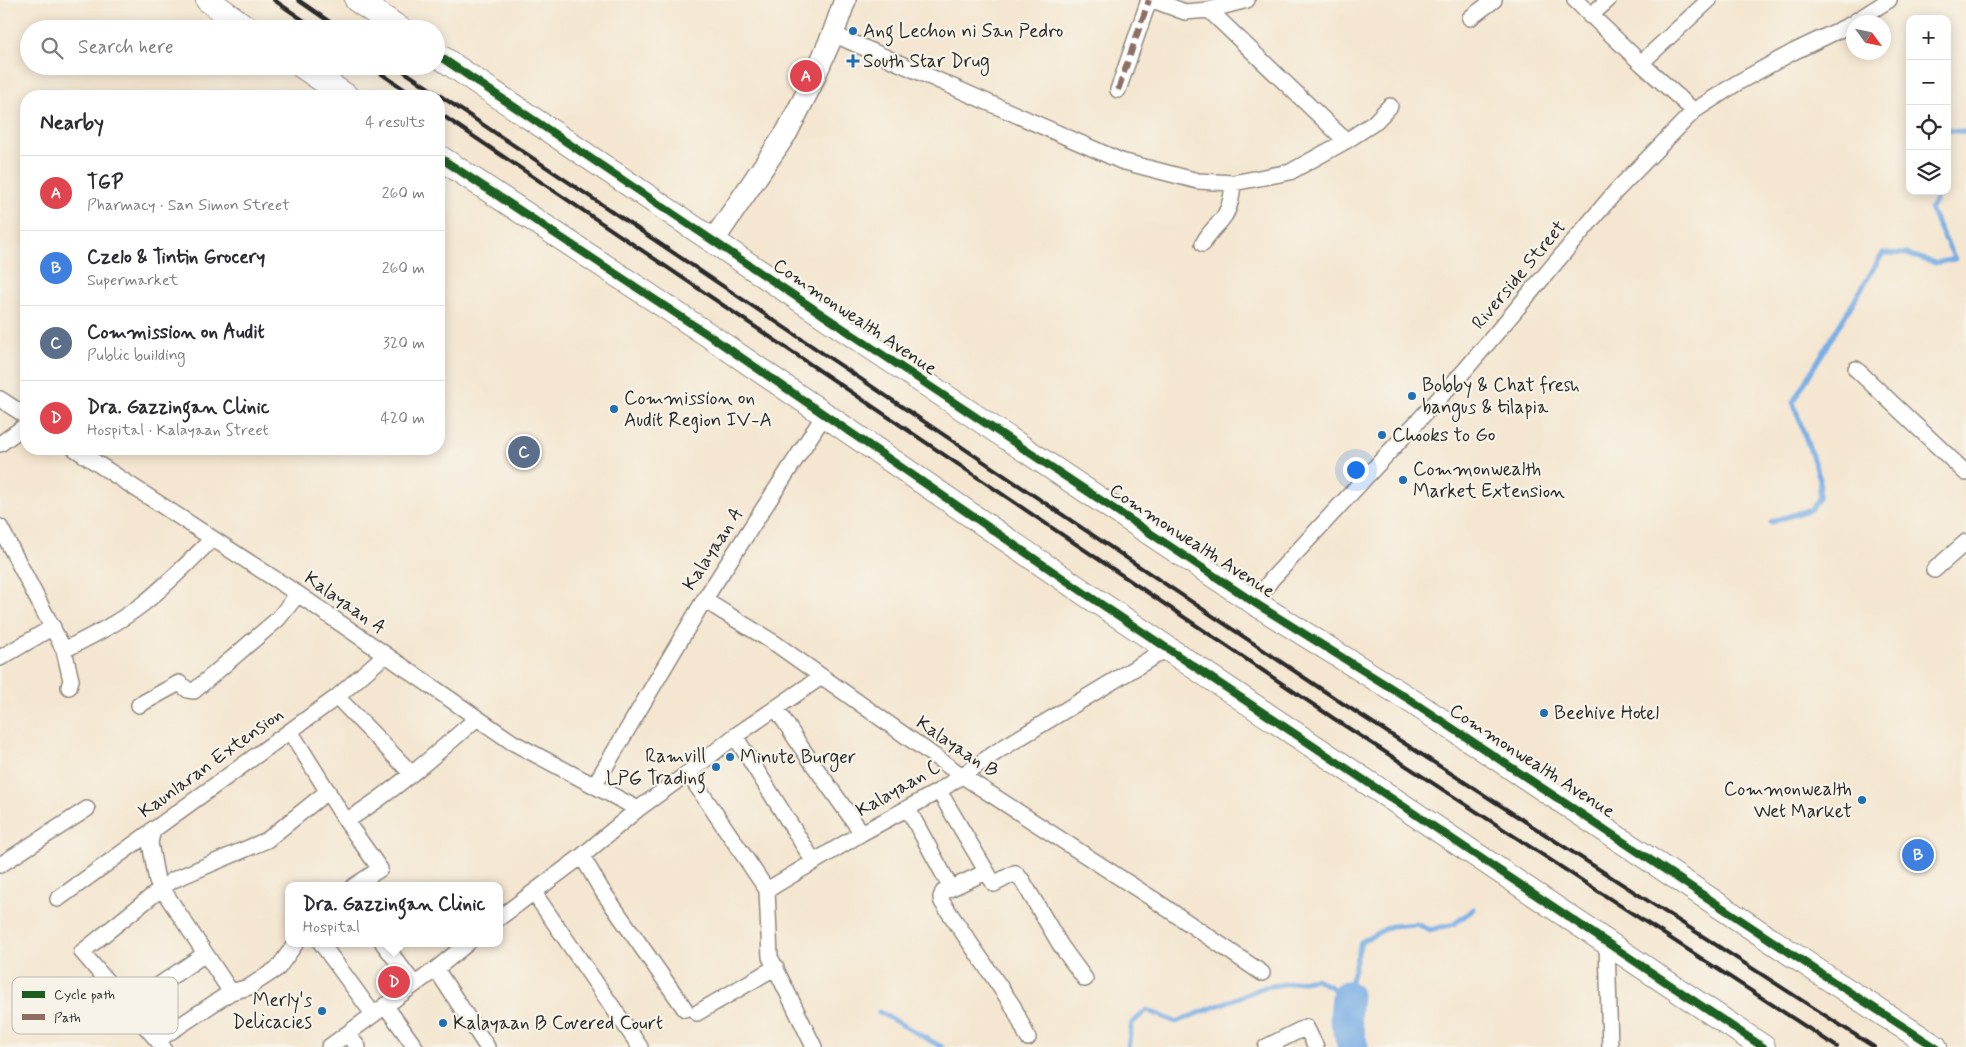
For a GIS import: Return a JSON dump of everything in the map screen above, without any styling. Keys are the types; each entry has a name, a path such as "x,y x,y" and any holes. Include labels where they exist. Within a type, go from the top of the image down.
{"main road":[{"path":"208,0 236,20"},
{"path":"357,0 387,20"},
{"path":"713,241 787,132 810,87 833,34 845,0"},
{"name":"Commonwealth Avenue","path":"445,60 1255,603 1415,704 1935,1047"},
{"path":"315,75 337,90"},
{"path":"445,161 694,325 1083,592 1763,1047"}],"street":[{"path":"1118,90 1151,0 1185,12 1209,10 1246,0"},
{"path":"1470,18 1494,0"},
{"path":"1575,0 1641,64 1694,111"},
{"path":"1590,16 1608,0"},
{"path":"1641,64 1709,0"},
{"name":"Riverside Street","path":"1867,15 1890,0"},
{"path":"1209,10 1346,141"},
{"name":"Riverside Street","path":"1255,603 1271,580 1465,370 1616,191 1694,111 1737,83 1785,56 1846,27"},
{"path":"833,34 1121,161 1198,181 1233,183 1290,172 1374,123 1390,106"},
{"path":"1202,244 1211,230 1226,214 1231,201 1233,183"},
{"path":"1856,369 1966,473"},
{"path":"0,399 20,412"},
{"name":"Kalayaan A","path":"594,786 704,600 825,414"},
{"path":"0,444 20,429"},
{"name":"Kalayaan A","path":"84,455 298,594 476,719 512,742 638,809"},
{"path":"0,527 64,650 70,670 71,680 69,688"},
{"path":"64,650 100,632 143,604 176,575 212,539"},
{"path":"1934,570 1966,542"},
{"path":"139,705 179,683 194,692 278,619 298,594"},
{"name":"Kalayaan B","path":"704,600 776,644 962,775 1153,899 1262,973"},
{"path":"0,658 52,626"},
{"name":"Kalayaan C","path":"767,890 862,833 938,791 1001,749 1168,648"},
{"name":"Kaunlaran Extension","path":"58,899 336,697 385,655"},
{"path":"503,915 582,856 638,809 735,736 822,676"},
{"path":"336,697 412,774"},
{"path":"776,708 801,747 862,833"},
{"path":"346,821 374,804 476,719"},
{"path":"290,731 346,821 380,869 360,882"},
{"path":"735,736 814,862"},
{"path":"688,773 767,890 770,957 814,1047"},
{"path":"103,977 82,952 173,880 267,840 328,791"},
{"path":"938,791 994,884 1015,873 1022,880 1061,946 1085,979"},
{"path":"0,865 88,809"},
{"path":"908,809 951,888"},
{"path":"152,829 150,843 157,881 230,992"},
{"path":"582,856 601,889 691,1011 776,967"},
{"path":"986,872 943,892 942,902 1013,1006 1028,1038"},
{"path":"534,893 640,1047"},
{"path":"1607,944 1610,1047"},
{"path":"178,1031 230,992 249,988 278,968 293,947"},
{"path":"324,947 379,1010 415,1047"},
{"path":"386,947 414,984"},
{"path":"329,1047 463,947"},
{"path":"171,977 205,954"},
{"path":"436,969 488,1047"},
{"path":"1266,1047 1306,1027 1316,1047"},
{"path":"152,1034 160,1044 173,1034"},
{"path":"347,1034 358,1047"}],"waterway":[{"path":"1951,130 1966,132"},
{"path":"1771,522 1812,509 1819,498 1820,479 1793,402 1883,253 1907,254 1935,263 1955,259 1930,209 1939,195"},
{"path":"1128,1047 1132,1023 1147,1010 1176,1022 1265,987 1316,979 1347,996 1361,942 1391,926 1416,924 1430,930 1454,924 1474,909"},
{"path":"1347,996 1345,1018 1353,1047"},
{"path":"879,1012 942,1047"}],"railway":[{"path":"274,0 303,20"},
{"path":"298,0 327,20"},
{"path":"383,75 405,90"},
{"path":"409,75 432,90"},
{"path":"445,99 1342,703 1874,1047"},
{"path":"445,117 1333,718 1837,1047"}],"marked path":[{"path":"1118,90 1149,0"}],"cycle path":[{"path":"445,60 1255,603 1407,698 1935,1047"},
{"path":"445,161 710,336 1083,592 1763,1047"}],"place":[{"name":"Ang Lechon ni San Pedro","path":"853,31"},
{"name":"South Star Drug","path":"853,61"},
{"name":"TGP","path":"806,76"},
{"name":"Bobby & Chat fresh bangus & tilapia","path":"1412,396"},
{"name":"Commission on Audit Region IV-A","path":"614,409"},
{"name":"Chooks to Go","path":"1382,435"},
{"name":"Commission on Audit","path":"524,452"},
{"name":"Commonwealth Market Extension","path":"1403,480"},
{"name":"Beehive Hotel","path":"1544,713"},
{"name":"Minute Burger","path":"730,757"},
{"name":"Ramvill LPG Trading","path":"716,767"},
{"name":"Commonwealth Wet Market","path":"1862,800"},
{"name":"Czelo & Tintin Grocery","path":"1918,855"},
{"name":"Dra. Gazzingan Clinic","path":"394,982"},
{"name":"Merly's Delicacies","path":"322,1011"},
{"name":"Kalayaan B Covered Court","path":"443,1023"}]}
